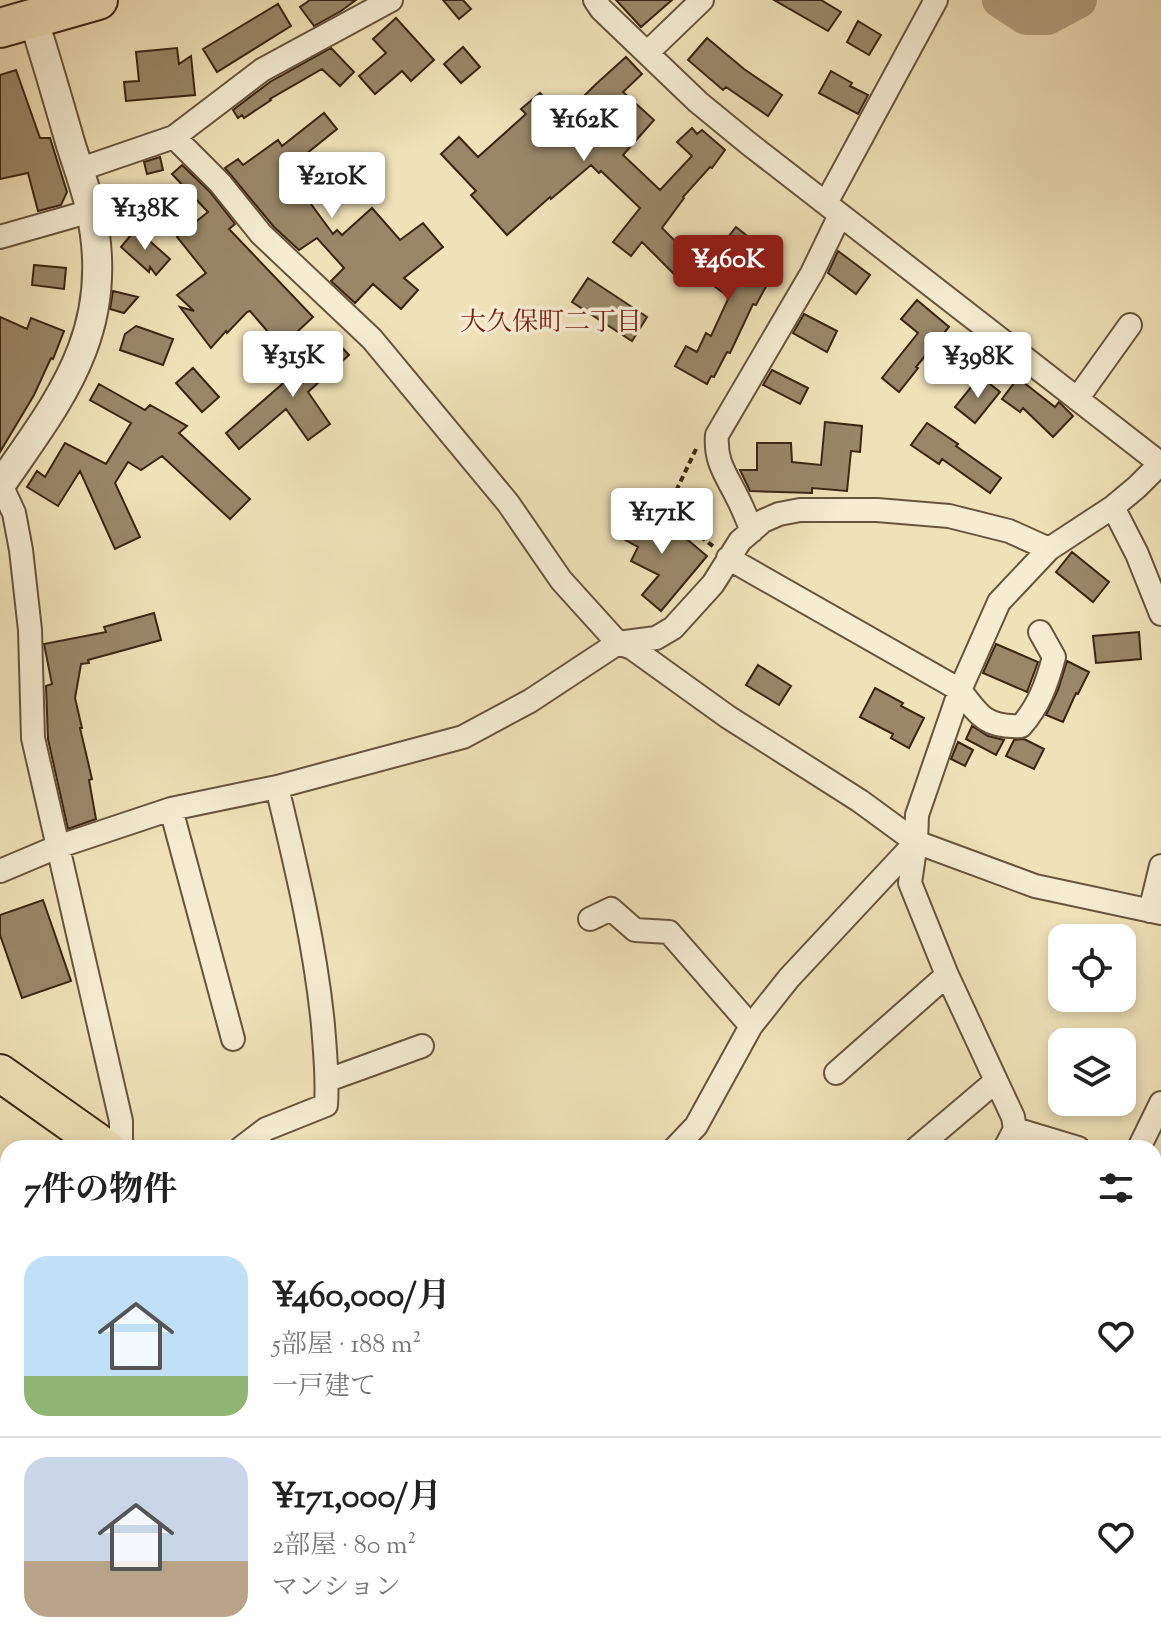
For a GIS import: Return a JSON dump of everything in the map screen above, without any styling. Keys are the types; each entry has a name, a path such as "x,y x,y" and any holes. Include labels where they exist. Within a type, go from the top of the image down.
{"highway":[{"path":"21,15 98,0"}],"main road":[{"path":"0,1073 95,1140"}],"street":[{"path":"78,170 174,137 262,70 391,0"},
{"path":"595,0 698,102 1161,464 1113,507 1049,549 999,602 960,690 917,815 910,883 947,975 1013,1117 1010,1139"},
{"path":"647,53 702,0"},
{"path":"752,531 738,497 722,470 716,451 717,435 812,273 833,209 936,0"},
{"path":"21,15 91,211 97,253 97,289 92,320 82,351 49,413 1,486 14,513 21,550 30,630 33,738 121,1121 121,1140"},
{"path":"174,137 220,183 261,234 372,339 508,503 561,580 618,643 632,648 728,717 860,801 916,842 1035,886 1156,912 1161,866"},
{"path":"0,237 91,211"},
{"path":"1077,399 1130,325"},
{"path":"1113,507 1137,554 1161,614"},
{"path":"0,871 57,847 171,809 277,787 463,737 530,701 618,643 656,638 673,628 713,584 740,541 763,521 779,514 800,510 877,510 949,516 1009,531 1049,549"},
{"path":"728,558 960,690 979,715 1002,727 1021,726 1045,688 1054,657 1040,632"},
{"path":"713,584 754,573"},
{"path":"252,1140 266,1129 326,1105 328,1080 307,912 277,787"},
{"path":"171,809 233,1039"},
{"path":"683,1140 696,1126 751,1026 789,978 916,842"},
{"path":"590,919 611,909 635,930 669,932 751,1026"},
{"path":"836,1073 947,975"},
{"path":"328,1080 422,1046"},
{"path":"926,1140 996,1081"},
{"path":"1143,1140 1161,1103"}],"building":[{"path":"310,0 356,0 314,26 300,7"},
{"path":"443,0 463,0 471,9 459,19"},
{"path":"616,0 672,0 641,27"},
{"path":"774,0 821,0 841,12 828,31"},
{"path":"278,4 291,26 217,72 203,49"},
{"path":"396,18 434,60 411,81 402,71 375,94 359,76 386,53 373,39"},
{"path":"858,21 881,35 869,55 847,42"},
{"path":"707,38 782,95 768,116 726,87 723,90 688,60"},
{"path":"463,47 480,67 461,83 444,64"},
{"path":"177,48 179,64 191,56 195,95 126,101 124,82 139,81 136,52"},
{"path":"331,48 354,72 340,86 322,69 244,118 242,115 238,118 233,110 270,82"},
{"path":"626,57 642,74 623,92 654,120 623,155 660,190 692,156 677,142 692,128 697,134 702,130 725,150 683,197 662,228 691,257 674,274 642,242 631,256 613,242 640,208 591,165 507,235 471,195 476,191 441,154 459,137 478,157 526,114 521,109 540,93 562,118"},
{"path":"16,70 40,138 50,138 67,192 61,205 38,211 28,173 0,179 0,75"},
{"path":"831,71 868,95 858,114 819,93"},
{"path":"324,113 337,129 306,154 323,181 303,193 333,234 337,230 342,235 372,208 400,240 423,223 443,247 404,278 418,290 401,309 373,284 355,303 331,281 344,268 317,238 299,250 274,227 225,168 238,159 243,165 278,140 282,146"},
{"path":"160,157 163,170 147,174 144,162"},
{"path":"182,165 210,192 235,224 229,229 313,317 281,347 250,311 211,348 180,307 194,311 177,295 206,273 177,237 208,212 172,174"},
{"path":"736,227 751,239 742,250 776,268 756,305 753,304 730,353 727,352 707,384 675,366 686,346 697,352 706,333 711,336 729,297 699,275"},
{"path":"136,229 170,259 156,275 150,267 149,272 121,247"},
{"path":"838,251 870,275 856,294 828,273"},
{"path":"34,265 66,268 64,289 32,285"},
{"path":"588,278 647,317 632,341 572,302"},
{"path":"113,291 138,297 124,313 110,309"},
{"path":"917,300 949,327 899,392 882,378 918,333 901,319"},
{"path":"804,314 837,331 827,352 793,333"},
{"path":"0,317 27,329 31,318 64,331 34,395 0,452"},
{"path":"136,326 173,339 163,365 120,350 125,334"},
{"path":"334,339 349,355 308,392 330,424 308,440 286,409 239,449 226,433"},
{"path":"193,368 219,397 202,412 176,383"},
{"path":"772,370 808,388 800,404 763,385"},
{"path":"980,376 1000,392 975,423 955,407"},
{"path":"1018,378 1055,407 1059,402 1073,416 1053,437 1023,408 1020,412 1002,399"},
{"path":"99,384 145,410 150,405 187,426 179,433 250,499 230,519 162,456 141,470 128,462 115,483 140,537 115,549 80,471 58,506 27,487 37,471 45,477 65,443 106,464 131,423 90,400"},
{"path":"825,422 862,426 860,452 851,451 847,491 812,488 812,493 750,491 740,470 757,470 757,443 791,443 792,462 821,465"},
{"path":"927,423 1001,478 990,493 942,459 939,464 911,445"},
{"path":"653,513 672,522 670,525 707,556 661,611 642,595 659,575 631,561 638,547 620,537 631,515 648,524"},
{"path":"1072,552 1109,582 1093,602 1056,572"},
{"path":"154,613 161,640 81,664 75,698 92,779 89,780 96,819 68,829 48,739 46,686 52,684 44,644 106,632 104,627"},
{"path":"1139,632 1141,659 1096,663 1093,636"},
{"path":"996,644 1038,662 1027,692 983,673"},
{"path":"1067,661 1089,672 1063,722 1046,715"},
{"path":"758,665 791,686 779,705 746,685"},
{"path":"875,688 924,718 909,748 891,738 893,734 860,717"},
{"path":"972,726 988,736 1004,740 996,755 966,739"},
{"path":"1024,739 1044,749 1034,769 1006,756 1014,740"},
{"path":"958,742 973,750 965,766 951,759"},
{"path":"43,900 71,981 22,998 0,935 0,915"}],"waterway":[{"path":"1000,0 1026,17 1047,17 1079,0"}],"district":[{"name":"大久保町二丁目","path":"551,323"}]}
